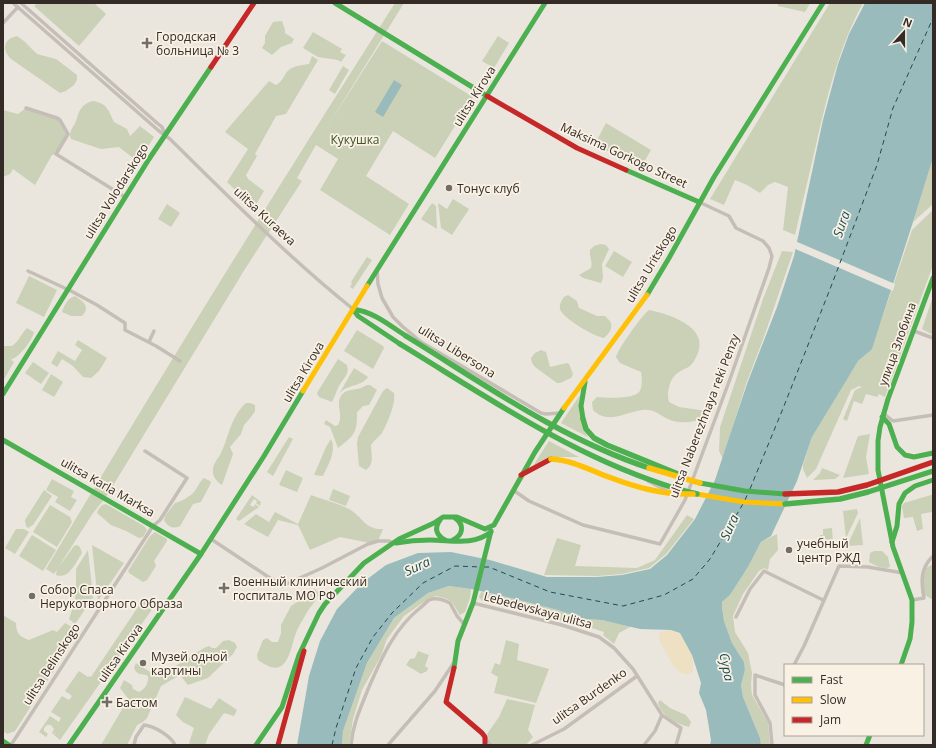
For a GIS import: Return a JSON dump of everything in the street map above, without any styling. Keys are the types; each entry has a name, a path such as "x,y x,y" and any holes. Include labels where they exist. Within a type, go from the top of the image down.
{"main road":[{"name":"ulitsa Volodarskogo","path":"3,394 125,197 254,3"},
{"name":"Maksima Gorkogo Street","path":"336,3 487,96 577,148 699,202"},
{"name":"ulitsa Kirova","path":"69,745 201,554 267,452 377,269 545,3"},
{"name":"ulitsa Uritskogo","path":"473,603 491,532 521,475 561,413 646,296 669,258 699,202 823,3"},
{"name":"улица Злобина","path":"901,664 910,639 912,600 892,543 876,459 877,440 883,415 933,278"},
{"path":"353,309 361,309 370,313 559,429 603,451 666,475 745,491 785,494 838,492 867,485 933,462"},
{"path":"353,309 358,316 400,344 541,429 594,456 628,471 662,484 697,494 744,502 785,504 813,503 840,499 868,492 933,471"},
{"path":"585,380 581,406 582,419 586,429 594,438 607,445 700,483"},
{"path":"883,415 889,424 897,447 905,455 914,457 933,453"},
{"name":"ulitsa Karla Marksa","path":"3,440 201,554"},
{"path":"521,475 551,459 567,460 644,490 680,495 697,494"},
{"path":"892,543 897,526 899,504 905,493 914,486 933,480"},
{"path":"278,745 313,625 325,604 364,564 384,548 447,516 467,520 485,529 494,525"},
{"path":"440,520 436,525 437,534 443,539 450,541 458,537 462,529 460,520 454,517"},
{"path":"394,543 416,540 478,540 491,532"},
{"path":"473,603 458,641 453,664 452,678 446,702 482,733 485,737 486,745"},
{"path":"256,745 282,707 299,655 308,639"},
{"path":"3,741 10,745"}],"street":[{"name":"ulitsa Kuraeva","path":"13,3 165,135 257,224 353,309"},
{"name":"ulitsa Kuraeva","path":"21,3 157,122 162,127 165,135"},
{"path":"3,23 21,3"},
{"path":"26,108 57,118 65,128 68,134 56,154 125,197"},
{"name":"ulitsa Naberezhnaya reki Penzy","path":"513,490 529,501 583,525 660,544 685,500 730,379 772,256 769,248 763,242 736,228 730,216 699,202"},
{"name":"ulitsa Libersona","path":"377,269 378,284 387,308 402,326 421,342 541,413 561,413"},
{"path":"28,271 68,289 97,305 125,323 125,330 149,342 180,361"},
{"path":"149,342 154,331"},
{"path":"914,331 933,338"},
{"path":"883,415 894,421 933,415"},
{"path":"548,432 685,500"},
{"name":"ulitsa Belinskogo","path":"10,745 153,526 160,520 187,478 145,451"},
{"path":"211,539 282,586 322,568 368,544 378,541 389,541 394,543"},
{"path":"912,600 924,598 921,579 926,564 933,556"},
{"path":"795,664 839,566 868,567 903,573"},
{"path":"736,617 750,589 764,571 823,600"},
{"path":"352,745 356,718 380,659 400,627 412,614 429,600 436,599 450,603 457,616 464,624"},
{"name":"Lebedevskaya ulitsa","path":"473,603 562,625 598,637 614,648 633,669 662,716 681,728 676,745"},
{"path":"388,745 435,691 453,664"},
{"path":"772,745 770,723 755,695 755,675 784,684"},
{"name":"ulitsa Burdenko","path":"532,745 564,729 637,676"},
{"path":"644,745 662,716"},
{"path":"134,745 136,737 144,726 150,726 173,741 175,745"},
{"path":"485,737 491,745"}],"green space":[{"path":"37,3 94,3 106,14 79,46 34,6"},
{"name":"Кукушка","path":"395,3 404,3 324,132 382,41 473,97 435,158 393,131 366,176 409,204 390,235 320,190 338,159 316,145 297,178 302,181 245,269 106,497 93,513 58,568 74,546 77,545 80,547 82,553 68,573 61,576 56,575 57,570 54,574 46,569 131,426 306,143"},
{"path":"778,3 810,3 805,12 778,6"},
{"path":"830,3 863,3 847,37 835,72 795,235 783,230 788,187 775,182 768,185 760,193 735,180 724,205 710,199"},
{"path":"282,21 285,33 294,39 292,43 281,47 272,55 262,48 265,43 265,36 273,22"},
{"path":"313,32 342,49 340,52 346,55 341,62 338,60 318,57 303,48"},
{"path":"17,36 37,54 56,59 77,75 77,80 74,85 66,91 60,93 11,59 6,52 5,45 12,37"},
{"path":"498,36 509,43 494,68 482,61"},
{"path":"312,56 318,60 286,114 276,116 255,154 257,156 246,175 248,179 264,191 254,208 227,182 248,149 225,132 269,81 276,85 278,84 290,69 309,64"},
{"path":"343,66 349,70 335,94 329,90"},
{"path":"93,101 105,106 114,122 127,129 130,136 140,126 154,137 138,162 119,147 101,149 71,139 70,132 80,111 83,106"},
{"path":"26,108 57,118 68,134 56,154 52,155 35,185 13,169 10,174 3,177 3,110 18,114"},
{"path":"606,123 651,150 640,169 595,144"},
{"path":"933,158 932,205 913,222"},
{"path":"453,199 469,209 452,235 441,228 438,203 447,209"},
{"path":"432,203 436,206 437,229 421,219"},
{"path":"167,204 180,213 171,227 158,219"},
{"path":"933,210 933,265 885,397 879,394 877,397 866,394 862,404 854,401 847,421 843,419 855,390 862,387 859,386 851,390 816,469 807,478 803,465 812,437 858,361 872,348 912,230"},
{"path":"600,244 606,245 609,249 602,264 603,278 601,283 583,278 579,275 591,268 592,264 590,250 594,246"},
{"path":"614,251 632,262 623,277 605,266"},
{"path":"782,251 793,252 746,384 723,459 719,451 720,427 763,299"},
{"path":"367,257 372,260 353,289 350,287 351,282"},
{"path":"29,276 57,290 44,317 16,303"},
{"path":"568,295 577,301 579,308 597,316 605,316 610,321 610,330 604,338 572,322 562,313 560,304 564,297"},
{"path":"75,296 85,304 86,310 82,316 71,316 62,312 70,298"},
{"path":"933,296 933,335 922,329"},
{"path":"649,310 659,312 679,320 688,325 695,332 699,340 699,350 691,365 673,377 668,398 669,402 679,407 707,411 708,415 704,418 692,422 678,422 668,419 653,411 646,410 604,417 593,410 592,402 597,397 624,397 635,395 640,391 642,383 641,372 620,363 616,357 631,332"},
{"path":"27,328 34,332 33,335 22,352 11,360 14,362 3,381 3,346 12,346 17,342"},
{"path":"357,330 384,348 373,369 344,351"},
{"path":"78,340 107,358 99,371 91,378 83,377 73,366 62,359 57,367 51,363 58,351 75,361 82,350 75,345"},
{"path":"541,350 546,352 550,367 567,363 569,364 573,374 571,378 557,383 535,367 531,358 535,353"},
{"path":"338,359 347,365 348,371 332,402 319,397 317,393"},
{"path":"33,362 49,373 41,384 25,373"},
{"path":"354,368 368,377 361,383 346,388 339,394"},
{"path":"51,374 63,382 54,397 42,390"},
{"path":"370,385 377,390 369,405 363,406 357,412 354,433 338,448 330,427 324,424 326,420 335,426 338,425 340,421 339,399 341,396 347,391 359,389"},
{"path":"387,388 394,393 394,403 389,419 382,433 371,445 372,462 366,470 359,466 357,444 358,437 383,391"},
{"path":"580,395 580,417 588,437 561,423"},
{"path":"246,403 255,405 255,411 244,425 241,434 230,447 233,454 222,485 214,477 213,468 221,453 237,414"},
{"path":"870,434 866,457 869,474 843,478 858,436"},
{"path":"289,437 293,439 273,476 267,472"},
{"path":"331,439 333,448 331,458 323,476 314,475 326,447"},
{"path":"549,441 579,457 553,457 533,466"},
{"path":"822,468 840,475 835,479 813,480 820,473"},
{"path":"286,470 303,478 297,492 279,485"},
{"path":"204,478 211,483 201,502 193,504 180,526 175,528 169,526 164,520 165,516 175,503 193,494"},
{"path":"52,479 74,491 71,497 77,500 70,511 55,502 58,497 46,490"},
{"path":"333,489 350,496 346,506 329,500"},
{"path":"44,490 52,496 33,525 28,528 25,520"},
{"path":"252,495 261,502 260,506 254,499 250,505 254,507 255,504 259,507 239,521 236,519"},
{"path":"311,495 345,507 354,512 368,525 377,529 383,529 378,541 370,543 340,537 310,550 298,525 278,520 268,537 244,524 256,514 269,522 275,512 298,524"},
{"path":"933,495 932,512 921,514 923,529 917,531 913,517 904,518 902,506 904,503"},
{"path":"106,504 144,526 147,530 143,537 139,538 111,525 97,513 102,505"},
{"path":"50,505 70,517 72,522 57,547 33,532"},
{"path":"857,509 858,513 846,538 843,511"},
{"path":"687,515 694,519 666,554 649,568 622,574 597,576 544,575 557,538 581,545 575,566 637,568 655,560"},
{"path":"860,518 863,545 847,546"},
{"path":"832,528 833,542 830,542 831,548 819,541 820,535 823,535 823,529"},
{"path":"16,529 24,529 29,532 15,554 5,548"},
{"path":"155,532 167,539 167,541 154,561 156,566 147,580 143,582 128,571 150,536"},
{"path":"777,534 778,550 770,559 768,570 764,568 759,571 743,594 733,616 735,632 748,653 752,673 752,695 768,723 770,745 761,745 760,738 743,697 741,685 745,670 744,662 732,643 724,621 722,602 730,595 748,567 761,542"},
{"path":"32,535 56,550 43,571 19,556"},
{"path":"92,545 124,563 98,601"},
{"path":"88,550 93,598 75,624 69,619 75,601 76,569"},
{"path":"874,551 882,551 888,557 890,567 882,568 869,562 870,553"},
{"path":"933,565 933,600 921,593 925,569"},
{"path":"449,586 471,589 470,598 465,612 460,615 452,602 445,598 436,596 428,599 404,616 387,639 381,656 362,690 353,719 349,745 342,745 343,731 367,663 394,618 428,593"},
{"path":"315,589 319,593 318,596 297,630 287,660 281,666 275,668 258,660 257,655 263,640 267,638 272,642 278,642 281,633 281,625 291,606 306,596 310,591"},
{"path":"481,592 558,610 584,619 602,620 632,626 619,633 614,644 603,635 604,632 595,629 482,601 479,597"},
{"path":"144,598 153,608 60,740 54,735 56,731 53,735 52,733 54,729 51,725 47,725 44,728 44,731 48,734 46,737 39,732 50,716 59,722 61,718 51,712 62,696 69,700 72,696 65,691 79,671 88,677 91,677"},
{"path":"3,615 16,623 19,634 29,640 53,630 57,632 65,623 74,628 68,638 73,641 15,731 7,734 3,731"},
{"path":"229,640 235,643 237,647 233,654 208,678 188,685 180,675 161,686 147,718 137,725 127,745 101,745 124,706 130,701 120,688 124,680 132,685 133,689 139,692 147,683 148,676 135,671 134,668 136,663 158,677 204,648 209,646 216,648 223,641"},
{"path":"506,640 519,644 517,660 549,669 536,703 494,693 498,677 491,673 495,663 500,665"},
{"path":"418,651 429,655 425,666 428,668 427,671 421,674 406,665 410,659 415,658"},
{"path":"185,697 211,709 219,698 237,710 234,716 224,713 209,734 205,745 191,745 189,743 194,728 183,722 176,715"},
{"path":"507,699 535,705 528,730 533,737 526,745 493,745 489,739 487,734 499,717"},
{"path":"660,700 670,708 686,715 691,722 689,727 679,724 666,716 658,703"}],"sand":[{"path":"671,630 680,633 690,651 693,661 693,671 689,674 678,671 672,664 660,642 660,633"}],"water":[{"path":"865,3 933,3 933,158 872,349 858,361 812,437 797,481 771,536 761,542 748,567 730,595 722,602 724,621 732,643 744,662 745,670 741,685 743,697 760,738 761,745 710,745 711,740 706,710 699,693 701,683 692,655 680,633 671,630 640,629 602,620 584,619 558,610 507,597 449,586 428,593 394,618 367,663 343,731 342,745 297,745 309,676 320,641 337,609 362,583 386,565 418,553 451,552 490,560 547,577 597,577 622,575 650,569 667,555 695,519 715,480 747,384 777,307 794,256 823,120 838,64 849,34"},
{"path":"394,80 402,85 383,117 375,112"}],"pier":[{"path":"795,241 895,284 893,291 793,248"}],"ferry route":[{"path":"750,489 832,284 877,165 893,108 933,18"},
{"path":"745,500 748,493"},
{"path":"484,567 489,567 550,592 623,606 664,595 693,579 710,559 743,504"},
{"path":"332,745 336,728 356,668 373,637 392,613 423,583 455,566 481,567"}],"traffic: fast":[{"path":"335,3 487,96"},
{"path":"367,286 545,3"},
{"path":"647,295 714,177 823,3"},
{"path":"3,394 149,159 211,67"},
{"path":"626,170 699,202"},
{"path":"901,664 910,639 912,600 893,547 878,470 878,441 880,427 888,399 933,278"},
{"path":"353,309 375,316 406,336"},
{"path":"353,309 358,316 400,344"},
{"path":"406,336 494,391 554,426 616,456 649,468"},
{"path":"400,344 495,403 560,440 627,471 697,494"},
{"path":"583,419 581,406 585,382"},
{"path":"69,745 201,554 264,456 303,391"},
{"path":"256,745 282,707 299,655 319,613 325,604 364,563 399,539 434,523 443,517 457,517 485,529 494,525 535,452 564,408"},
{"path":"882,417 889,424 897,447 905,455 914,457 933,453"},
{"path":"583,419 586,429 594,438 607,445 683,476"},
{"path":"3,440 201,554"},
{"path":"785,504 840,499 868,492 933,471"},
{"path":"892,542 897,526 899,504 905,493 915,486 933,480"},
{"path":"700,483 745,491 785,494"},
{"path":"453,540 461,533 462,530 460,524 455,518"},
{"path":"440,520 437,526 437,531 438,534 445,540"},
{"path":"454,668 458,641 473,603 491,531"},
{"path":"396,543 426,540 470,541 491,532"},
{"path":"866,745 870,736"},
{"path":"3,741 9,745"}],"traffic: slow":[{"path":"303,391 367,286"},
{"path":"564,408 647,295"},
{"path":"551,459 572,463 649,490 693,494"},
{"path":"649,468 700,483"},
{"path":"697,494 744,502 785,504"}],"traffic: jam":[{"path":"211,67 254,3"},
{"path":"487,96 577,148 626,170"},
{"path":"521,475 551,459"},
{"path":"785,494 838,492 867,485 933,462"},
{"path":"278,745 304,651"},
{"path":"454,668 446,702 482,733 485,737 485,745"}],"place":[{"name":"Городская больница № 3","path":"147,43"},
{"name":"Тонус клуб","path":"449,188"},
{"name":"учебный центр РЖД","path":"789,550"},
{"name":"Военный клинический госпиталь МО РФ","path":"224,588"},
{"name":"Собор Спаса Нерукотворного Образа","path":"32,596"},
{"name":"Музей одной картины","path":"143,663"},
{"name":"Бастом","path":"107,702"}],"water label":[{"name":"Sura","path":"841,224"},
{"name":"Sura","path":"729,527"},
{"name":"Sura","path":"417,566"},
{"name":"Сура","path":"727,667"}]}
